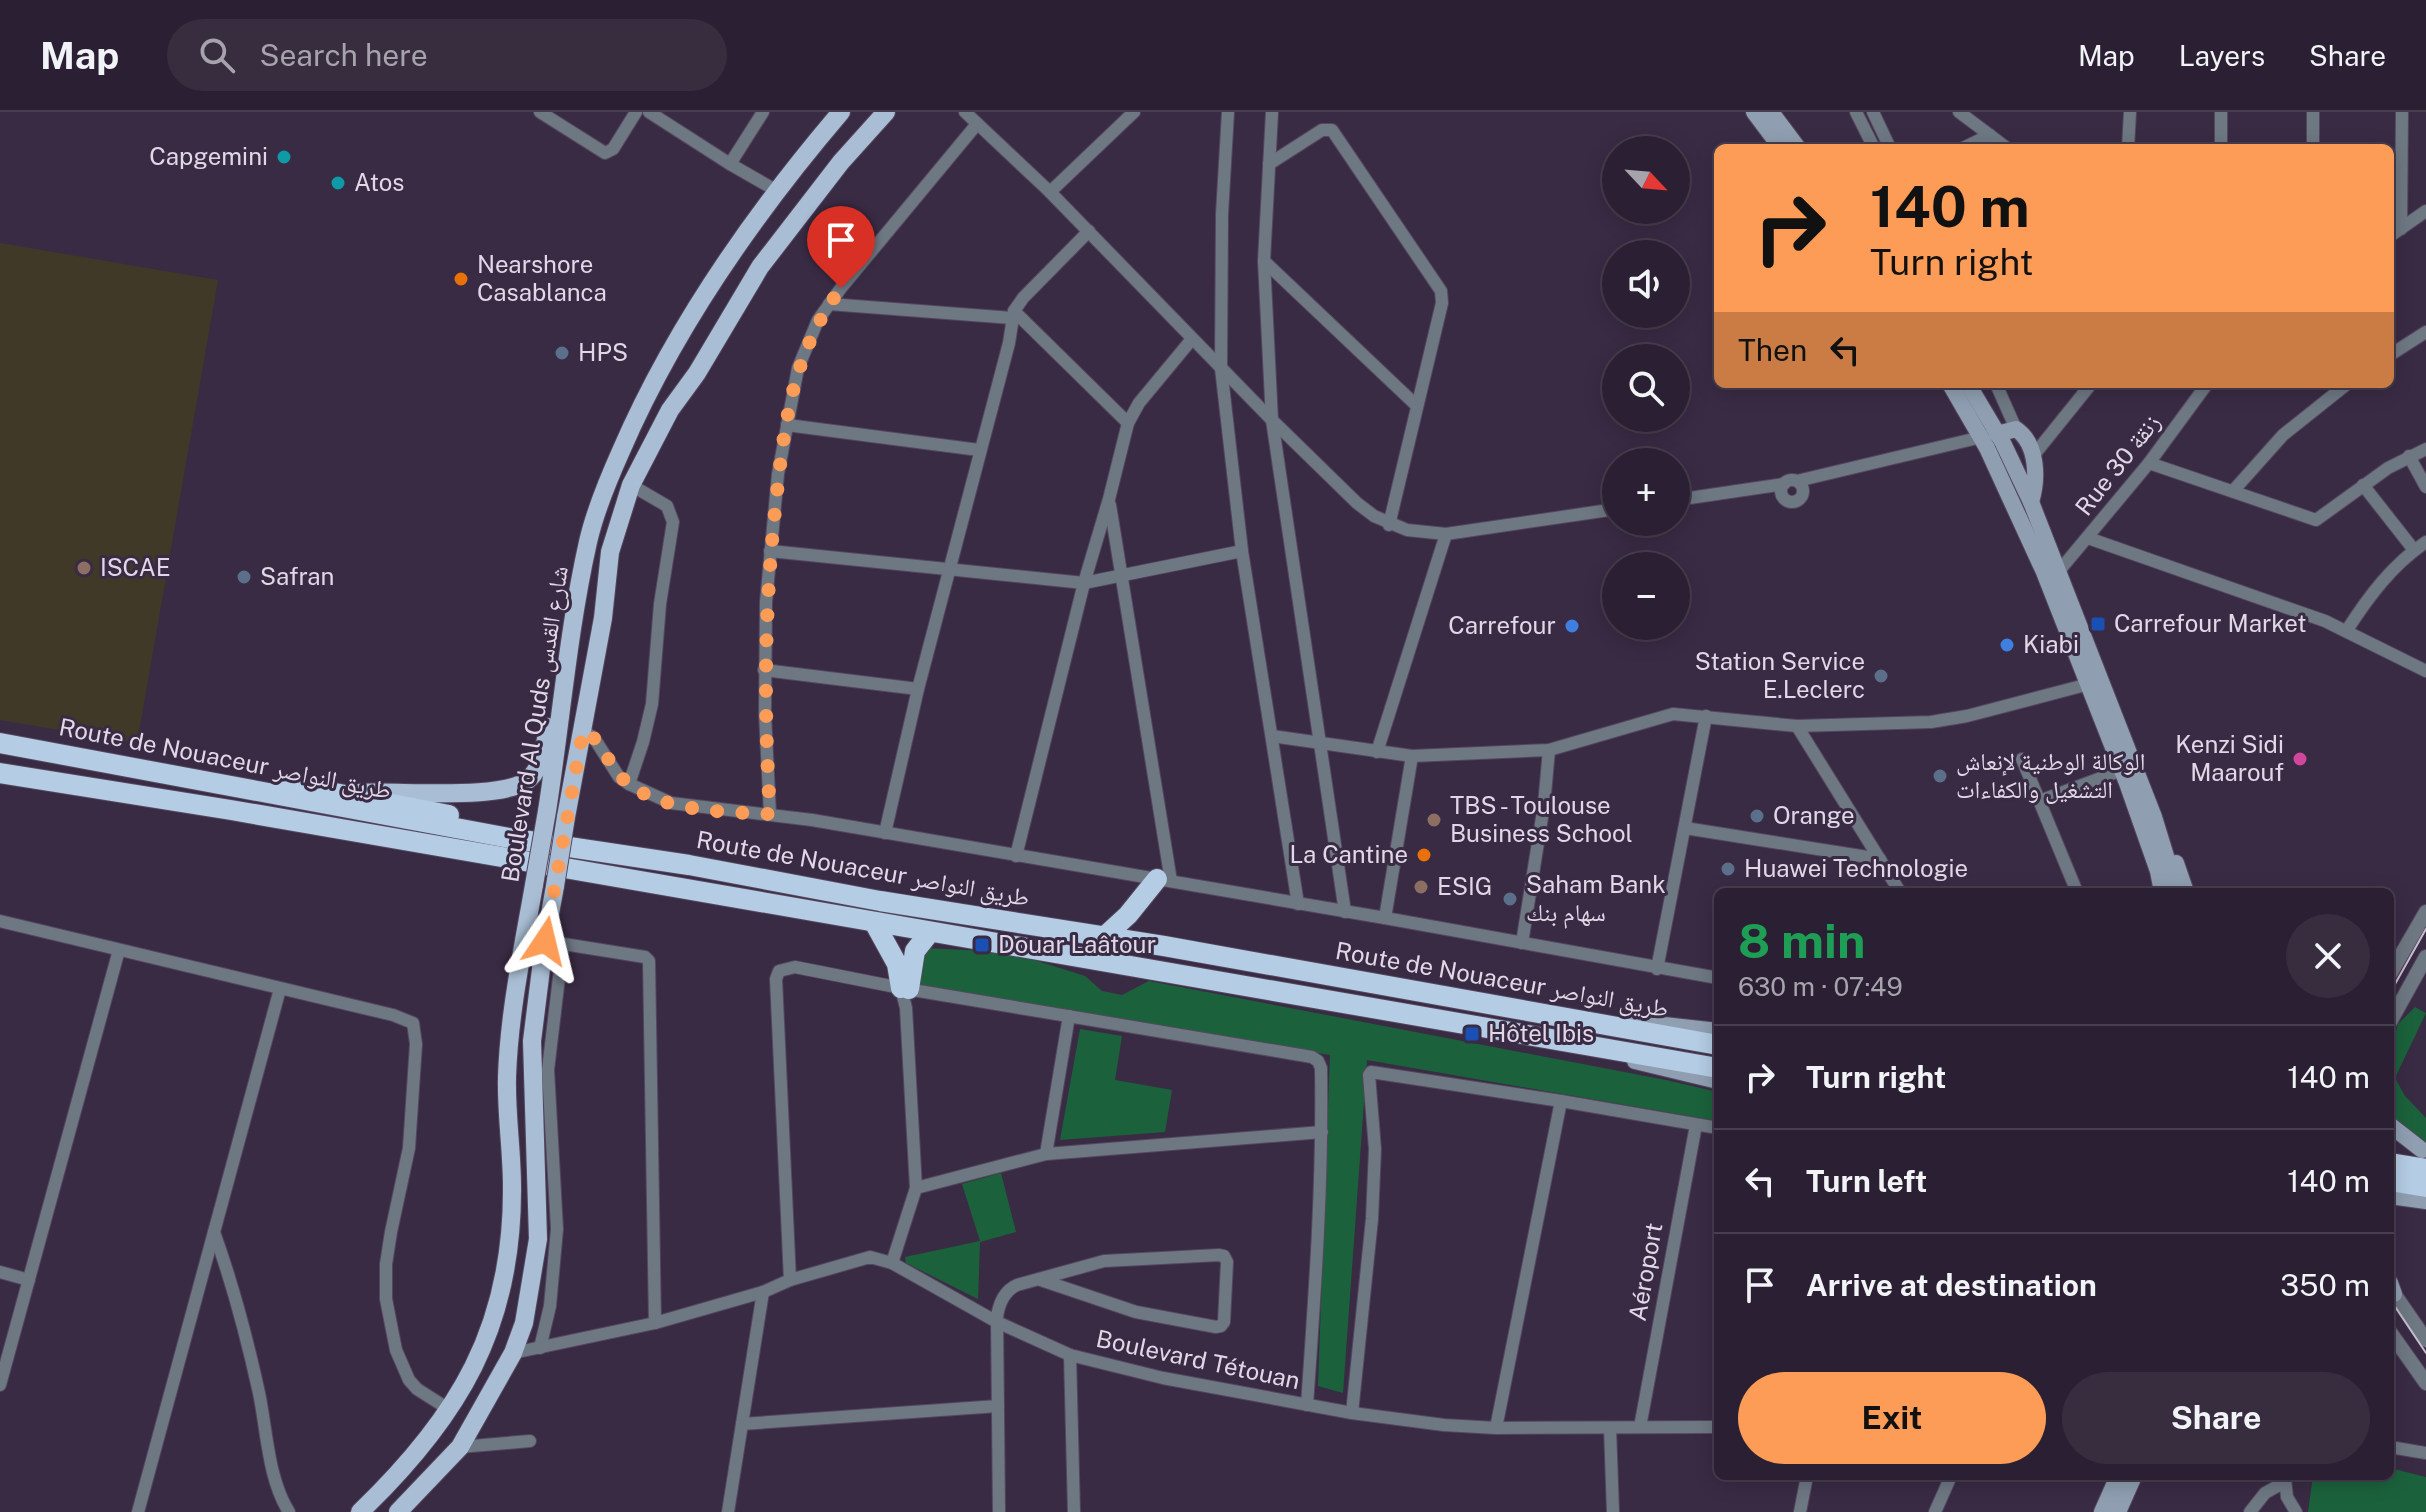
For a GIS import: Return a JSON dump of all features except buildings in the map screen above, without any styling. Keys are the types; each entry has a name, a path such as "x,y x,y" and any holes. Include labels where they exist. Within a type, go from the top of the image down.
{"highway":[{"path":"0,731 346,793 457,817 509,838"},
{"name":"Route de Nouaceur طريق النواصر","path":"0,743 509,838 689,865 880,901 1143,943 1714,1044"},
{"name":"Route de Nouaceur طريق النواصر","path":"0,773 685,888 875,924 1030,947 1714,1067"},
{"path":"1104,937 1166,876"},
{"path":"1143,943 1141,927 1145,912 1166,876"},
{"path":"875,924 897,964 905,995"},
{"path":"905,995 915,951 930,932"},
{"path":"2394,1162 2425,1156"},
{"path":"2394,1182 2426,1187"}],"main road":[{"name":"Boulevard Al Quds شارع القدس","path":"360,1512 405,1467 450,1410 485,1344 499,1303 507,1268 512,1185 507,1079 510,1030 588,542 606,486 637,413 667,357 722,269 777,191 841,112"},
{"name":"Boulevard Al Quds شارع القدس","path":"398,1512 460,1447 513,1353 524,1323 538,1239 532,1041 554,942 555,886 603,618 610,552 631,485 670,410 697,373 760,267 841,162 886,112"},
{"path":"1754,112 1778,144"},
{"path":"1771,112 1795,144"},
{"path":"1953,388 1989,436 2031,502 2163,842 2172,888"},
{"path":"1970,388 2122,770 2161,888"},
{"path":"1989,436 2016,429 2022,433 2033,456 2036,477 2031,502"},
{"path":"346,793 495,791 519,787 539,767 549,722 562,699"},
{"path":"2163,842 2175,860 2185,888"},
{"path":"1595,1023 1625,1021 1714,1031"},
{"path":"1596,1047 1654,1067 1714,1080"},
{"path":"2394,1129 2425,1156"},
{"path":"2394,1145 2425,1156"},
{"path":"2395,1200 2426,1201"},
{"path":"2102,1512 2116,1480"},
{"path":"2118,1512 2132,1480"}],"street":[{"path":"540,112 601,151 608,152 636,112"},
{"path":"649,112 777,191"},
{"path":"730,164 763,112"},
{"path":"965,112 1050,192 1357,503 1389,525 1446,534 1602,511"},
{"path":"1050,192 1134,112"},
{"path":"1228,112 1222,214 1221,368 1242,551 1298,904"},
{"path":"1272,112 1264,261 1272,420 1345,912"},
{"path":"1856,112 1872,144"},
{"path":"1873,112 1888,144"},
{"path":"1959,112 2002,144"},
{"path":"2128,144 2130,112"},
{"path":"2221,112 2221,144"},
{"path":"2313,112 2313,144"},
{"path":"2395,232 2402,112"},
{"path":"770,814 764,670 770,551 798,368 812,332 829,304 977,124"},
{"path":"1269,164 1322,130 1332,130 1438,286 1442,303 1389,525"},
{"path":"1971,144 1990,135"},
{"path":"2395,232 2426,211"},
{"path":"885,833 918,689 1009,343 1013,315 1023,298 1089,231"},
{"path":"1264,261 1417,406"},
{"path":"829,304 1013,315 1128,423"},
{"path":"2394,352 2425,333"},
{"path":"1016,856 1084,583 1128,423 1139,403 1192,339"},
{"path":"1998,388 2016,429"},
{"path":"2033,456 2088,388"},
{"name":"Rue 30 زنقة","path":"2059,571 2149,463 2204,388"},
{"path":"2233,491 2283,435 2342,388"},
{"path":"787,425 979,450"},
{"path":"1690,498 1784,484 1790,480 1797,481 1989,436"},
{"path":"2149,463 2316,520 2363,485 2426,449"},
{"path":"2409,456 2426,487"},
{"path":"1784,484 1782,497 1793,503 1803,493 1797,481"},
{"path":"629,784 652,704 660,604 673,522 667,506 631,485"},
{"path":"2363,485 2414,550"},
{"path":"1109,499 1166,876"},
{"path":"1377,752 1446,534"},
{"path":"2088,538 2347,630 2426,671"},
{"path":"2347,630 2378,585 2426,542"},
{"path":"770,551 1084,583 1242,551"},
{"path":"764,670 918,689"},
{"path":"1272,736 1412,756 1549,750 1673,714 1797,726 1931,722 1967,716 2089,684"},
{"path":"1657,969 1706,716"},
{"path":"1797,726 1898,888"},
{"path":"583,731 594,738 619,777 671,803 727,812 770,814 1016,856 1166,876 1298,904 1714,977"},
{"path":"1522,943 1544,805 1549,750"},
{"path":"1385,918 1412,756"},
{"path":"2022,759 2075,888"},
{"path":"2039,801 2122,770"},
{"path":"1685,828 1880,859"},
{"path":"2394,967 2426,912"},
{"path":"0,921 393,1015 413,1023 416,1044 409,1148 386,1264 386,1299 396,1350 409,1380 417,1389 450,1410"},
{"path":"540,1348 550,1306 557,1229 548,1070 554,942 645,957 649,961 655,1323"},
{"path":"0,1385 119,950"},
{"path":"2394,1016 2422,974 2426,957"},
{"path":"790,1280 776,979 779,971 795,967 905,995 1069,1016 1312,1057 1321,1068 1322,1132 1307,1405"},
{"path":"138,1512 280,989"},
{"path":"892,1263 916,1188 905,995"},
{"path":"1046,1154 1069,1016"},
{"path":"1352,1413 1372,1219 1375,1149 1369,1075 1378,1071 1714,1127"},
{"path":"1496,1428 1561,1101"},
{"name":"Aéroport","path":"1640,1427 1696,1125"},
{"path":"916,1188 1046,1154 1322,1132"},
{"path":"214,1232 241,1312 274,1469 289,1512"},
{"path":"999,1512 997,1322 1001,1303 1008,1291 1038,1279 1104,1261 1222,1255 1227,1262 1224,1322 1216,1327 1136,1312 1038,1279"},
{"name":"Boulevard Tétouan","path":"513,1353 655,1323 870,1257 892,1263 997,1322 1070,1355 1129,1371 1352,1413 1444,1425 1496,1428 1714,1427"},
{"path":"0,1272 29,1280"},
{"path":"728,1512 763,1292"},
{"path":"2394,1292 2426,1340"},
{"path":"2394,1338 2426,1383"},
{"path":"1070,1355 1074,1512"},
{"path":"742,1424 998,1406"},
{"path":"1610,1428 1613,1512"},
{"path":"460,1447 530,1441"},
{"path":"2394,1448 2426,1453"},
{"path":"1800,1512 1806,1480"},
{"path":"1935,1512 1949,1480"},
{"path":"2250,1512 2265,1493 2285,1480 2287,1497 2296,1512"}],"shaded area":[{"name":"ISCAE","path":"0,243 218,280 137,743 0,720"}],"green space":[{"path":"924,948 1009,952 1085,976 1102,991 1122,995 1149,981 1714,1091 1714,1120 1367,1060 1343,1393 1318,1386 1330,1055 917,984"},
{"path":"2415,1007 2426,1013 2395,1078 2405,1096 2426,1118 2426,1150 2394,1126 2394,1039 2398,1024"},
{"path":"1080,1029 1122,1036 1115,1080 1172,1090 1165,1132 1060,1140"},
{"path":"1001,1173 1016,1232 980,1242 978,1299 906,1263 905,1257 980,1241 962,1184"},
{"path":"2394,1469 2426,1477 2426,1512 2308,1512 2312,1480 2394,1480"}],"tram line":[{"path":"2394,986 2426,929"},
{"path":"2394,1305 2426,1353"}],"place":[{"name":"Capgemini","path":"284,157"},
{"name":"Atos","path":"338,183"},
{"name":"Nearshore Casablanca","path":"461,279"},
{"name":"HPS","path":"562,353"},
{"name":"ISCAE","path":"84,568"},
{"name":"Safran","path":"244,577"},
{"name":"Carrefour Market","path":"2098,624"},
{"name":"Carrefour","path":"1572,626"},
{"name":"Kiabi","path":"2007,645"},
{"name":"Station Service E.Leclerc","path":"1881,676"},
{"name":"Kenzi Sidi Maarouf","path":"2300,759"},
{"name":"الوكالة الوطنية لإنعاش التشغيل والكفاءات","path":"1940,776"},
{"name":"Orange","path":"1757,816"},
{"name":"TBS - Toulouse Business School","path":"1434,820"},
{"name":"La Cantine","path":"1424,855"},
{"name":"Huawei Technologie","path":"1728,869"},
{"name":"ESIG","path":"1421,887"},
{"name":"Saham Bank سهام بنك","path":"1510,899"},
{"name":"Douar Laâtour","path":"982,945"},
{"name":"Hôtel Ibis","path":"1472,1034"}],"route":[{"path":"545,941 583,731 594,738 619,777 650,796 697,808 770,814 764,638 778,474 798,368 818,320 841,288"}]}
